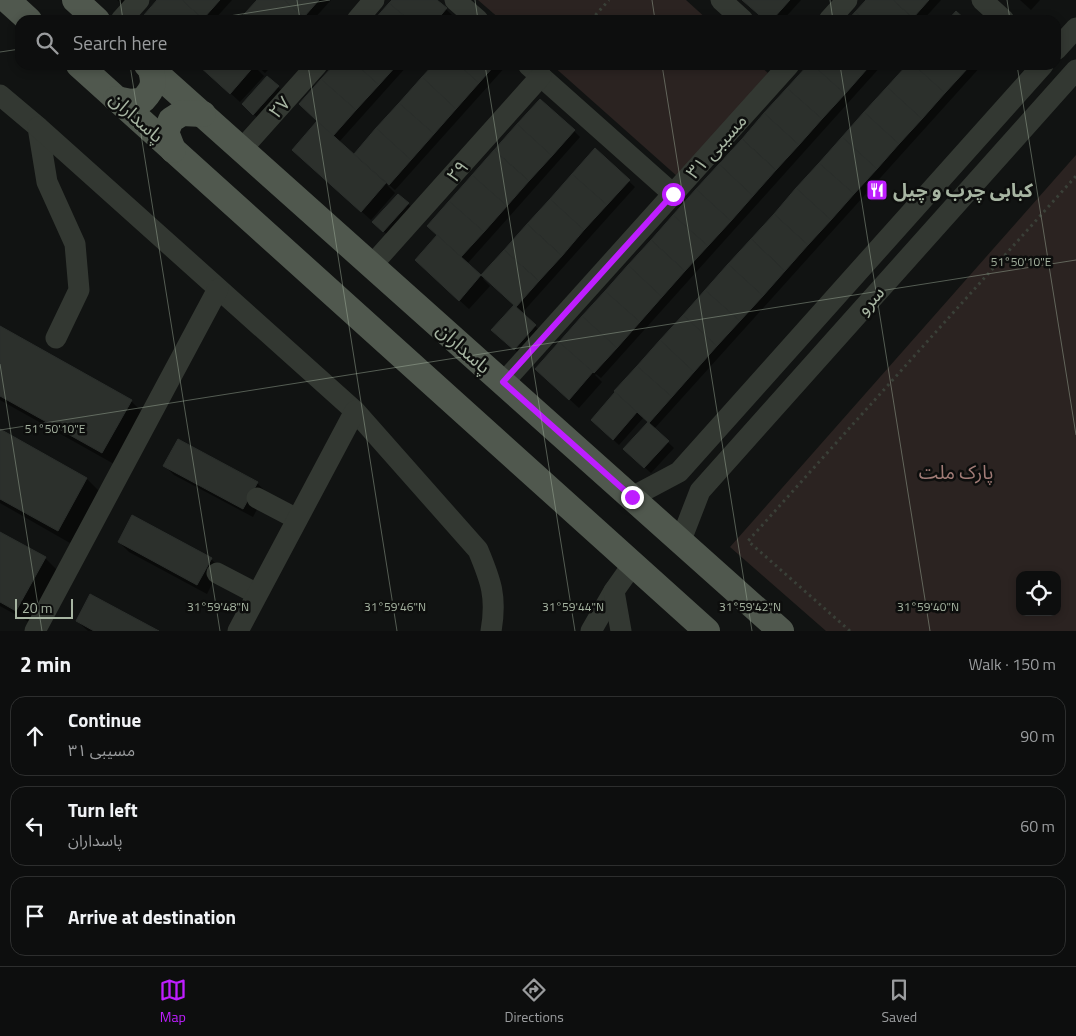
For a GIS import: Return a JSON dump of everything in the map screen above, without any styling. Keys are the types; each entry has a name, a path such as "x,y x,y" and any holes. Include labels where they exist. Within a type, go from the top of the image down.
{"main road":[{"path":"7,0 24,15"},
{"path":"75,0 92,15"},
{"name":"پاسداران","path":"84,70 707,631"},
{"path":"116,99 131,102 143,100 152,90 153,78 150,70"},
{"name":"پاسداران","path":"154,70 781,631"},
{"path":"173,150 166,132 171,120 182,113 203,114"}],"street":[{"path":"126,15 139,0"},
{"path":"361,15 374,0"},
{"path":"456,0 472,15"},
{"path":"721,0 738,15"},
{"path":"834,15 847,0"},
{"path":"982,0 998,15"},
{"path":"1061,44 1076,28"},
{"name":"۲۷","path":"242,149 312,70"},
{"name":"۳۱ مسیبی","path":"503,382 785,70"},
{"name":"سرو","path":"632,497 679,472 1039,70"},
{"name":"سرو","path":"681,540 700,491 1076,70"},
{"path":"535,71 673,194"},
{"name":"۲۹","path":"372,265 535,71"},
{"path":"1,100 38,127 355,411 478,550 490,577 495,611 491,631"},
{"path":"38,127 47,182 75,244 79,290 56,338"},
{"path":"35,631 218,289"},
{"path":"238,631 355,411"},
{"path":"257,498 297,519"},
{"path":"591,631 614,591 633,564"},
{"path":"216,573 257,594"},
{"path":"614,591 621,631"}],"path":[{"path":"596,15 609,0"},
{"path":"850,631 748,541 1076,176"}],"green space":[{"path":"478,0 686,0 702,15 495,15"},
{"path":"558,70 765,70 768,73 678,177"},
{"name":"پارک ملت","path":"1076,155 1076,631 826,631 730,547"}],"building":[{"path":"157,0 182,0 199,15 144,15"},
{"path":"182,0 220,0 207,15 199,15"},
{"path":"257,0 284,0 302,15 250,15 246,12"},
{"path":"284,0 319,0 306,15 302,15"},
{"path":"392,0 437,0 447,8 441,15 403,15 389,3"},
{"path":"742,0 790,0 776,15 759,15"},
{"path":"866,0 893,0 910,15 858,15 855,12"},
{"path":"893,0 929,0 916,15 910,15"},
{"path":"389,3 403,15 378,15"},
{"path":"956,11 960,15 952,15"},
{"path":"204,70 251,70 230,94"},
{"path":"329,70 362,70 379,85 356,110 321,79"},
{"path":"362,70 392,70 379,85"},
{"path":"428,70 465,70 479,83 456,109 422,77"},
{"path":"465,70 491,70 479,83"},
{"path":"803,70 819,70 845,94 822,119 787,88"},
{"path":"819,70 866,70 845,94"},
{"path":"902,70 920,70 945,93 922,119 887,87"},
{"path":"920,70 966,70 945,93"},
{"path":"267,76 279,86 253,115 242,104"},
{"path":"422,77 456,109 434,134 399,103"},
{"path":"321,79 356,110 333,136 299,104"},
{"path":"887,87 922,119 899,144 864,112"},
{"path":"787,88 822,119 799,145 764,113"},
{"path":"540,99 575,130 552,156 517,124"},
{"path":"399,103 434,134 411,160 376,128"},
{"path":"864,112 899,144 877,169 842,137"},
{"path":"764,113 799,145 776,170 742,139"},
{"path":"317,121 386,183 361,212 292,150"},
{"path":"517,124 552,156 529,181 494,150"},
{"path":"376,128 411,160 389,185 354,154"},
{"path":"842,137 877,169 854,194 819,163"},
{"path":"742,139 776,170 753,196 719,164"},
{"path":"595,148 630,180 607,205 572,174"},
{"path":"494,150 529,181 507,206 472,175"},
{"path":"819,163 854,194 831,220 796,188"},
{"path":"719,164 753,196 731,221 696,189"},
{"path":"572,174 607,205 584,230 550,199"},
{"path":"472,175 507,206 484,232 449,201"},
{"path":"796,188 831,220 808,245 774,214"},
{"path":"696,189 731,221 708,246 673,215"},
{"path":"398,194 409,203 383,232 372,222"},
{"path":"550,199 584,230 562,256 527,224"},
{"path":"449,201 484,232 461,257 427,226"},
{"path":"774,214 808,245 785,271 751,239"},
{"path":"673,215 708,246 685,271 651,240"},
{"path":"527,224 562,256 539,281 504,250"},
{"path":"437,235 481,275 459,301 415,260"},
{"path":"751,239 785,271 763,296 728,264"},
{"path":"651,240 685,271 662,297 628,265"},
{"path":"504,250 539,281 516,307 481,275"},
{"path":"728,264 763,296 740,321 705,290"},
{"path":"628,265 662,297 640,322 605,291"},
{"path":"705,290 740,321 717,346 683,315"},
{"path":"605,291 640,322 617,348 582,316"},
{"path":"514,305 536,325 514,350 491,330"},
{"path":"683,315 717,346 694,372 660,340"},
{"path":"582,316 617,348 594,373 559,342"},
{"path":"0,326 132,400 102,453 0,396"},
{"path":"660,340 694,372 672,397 637,366"},
{"path":"559,342 593,372 569,400 535,369"},
{"path":"637,366 672,397 649,423 614,391"},
{"path":"615,392 637,412 613,440 591,420"},
{"path":"648,422 669,441 644,468 623,449"},
{"path":"0,429 87,478 58,531 0,499"},
{"path":"178,439 258,482 243,509 163,466"},
{"path":"132,515 212,558 197,585 118,542"},
{"path":"0,532 46,557 16,611 0,602"},
{"path":"90,594 159,631 94,631 76,621"}],"place":[{"name":"کبابی چرب و چیل","path":"877,190"}],"route":[{"path":"632,497 503,382 673,194"}]}
